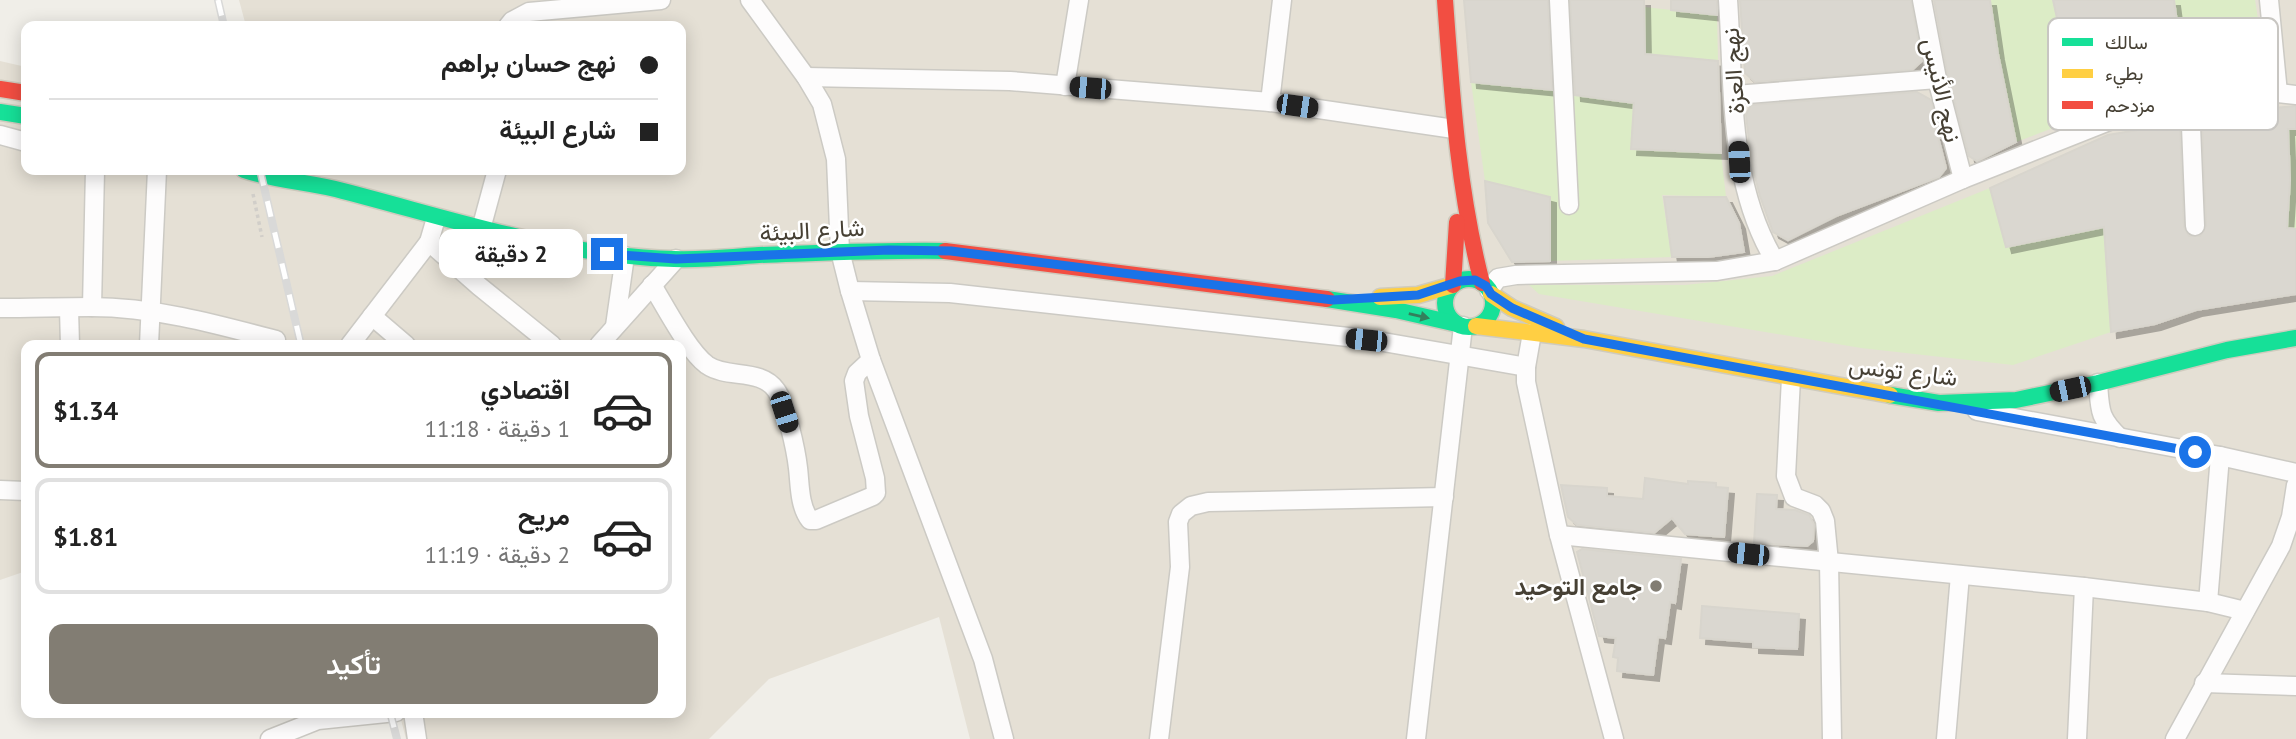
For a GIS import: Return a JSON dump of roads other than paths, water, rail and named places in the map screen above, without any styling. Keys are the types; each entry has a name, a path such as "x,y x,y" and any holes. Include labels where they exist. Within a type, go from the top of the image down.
{"main road":[{"path":"1445,0 1459,175 1471,246 1488,289 1492,310 1483,323 1465,326 1447,313 1445,306 1445,298 1453,285 1459,175"},
{"path":"0,89 21,92"},
{"path":"0,112 21,116"},
{"name":"شارع البيئة","path":"270,175 340,190 481,229 625,256 676,259 840,251 951,251 1333,300 1396,310 1465,326"},
{"name":"شارع البيئة","path":"306,175 340,190"},
{"path":"1453,285 1467,279 1488,289"},
{"name":"شارع البيئة","path":"1333,300 1418,295 1453,285"},
{"name":"شارع تونس","path":"1488,289 1512,308 1584,339"},
{"name":"شارع تونس","path":"1465,326 1584,339 1939,403 2016,400 2098,383 2227,350 2296,338"}],"street":[{"path":"512,21 529,12 661,0"},
{"path":"750,0 806,77 822,104 836,159 840,251 850,291 871,360 983,659 1004,739"},
{"path":"1065,86 1079,0"},
{"path":"1270,102 1282,0"},
{"path":"1559,0 1569,205"},
{"name":"نهج العزة","path":"1728,0 1739,162 1745,191 1761,239 1775,261"},
{"name":"نهج الأنيس","path":"1922,0 1937,79 1963,179"},
{"path":"2269,0 2271,18"},
{"path":"806,77 1010,81 1270,102 1454,129"},
{"path":"1735,95 1937,79"},
{"path":"2278,93 2296,95"},
{"path":"1488,289 1498,278 1516,275 1717,271 1775,261 1963,179 2087,130"},
{"path":"2191,130 2195,226"},
{"path":"0,135 21,141"},
{"path":"92,307 95,175"},
{"path":"149,340 151,175"},
{"path":"481,229 496,175"},
{"path":"354,340 429,242 436,218"},
{"path":"429,242 546,340"},
{"path":"614,326 625,256"},
{"path":"603,340 676,259"},
{"path":"652,285 696,356 708,366 723,372 744,374 767,381 777,391 796,455 803,505 810,520 876,493 854,381 857,373 871,360"},
{"path":"850,291 950,293 1366,340 1526,367"},
{"path":"0,308 92,307 149,312 202,320 276,340"},
{"path":"69,309 70,340"},
{"path":"372,316 400,340"},
{"path":"1416,739 1465,326"},
{"path":"1532,332 1526,382 1559,535 1614,739"},
{"path":"1791,378 1786,476 1794,497 1815,505 1825,521 1829,562 1832,739"},
{"path":"2098,383 2099,405 2104,424 2120,439"},
{"path":"1939,403 2296,473"},
{"path":"2208,601 2220,456"},
{"path":"2175,739 2281,546 2291,517 2296,485"},
{"path":"0,490 21,491"},
{"path":"1159,739 1180,568 1178,522 1181,514 1191,506 1208,502 1444,497"},
{"path":"1559,535 2084,587 2208,601 2245,611"},
{"path":"1946,739 1960,575"},
{"path":"2077,739 2084,587"},
{"path":"2204,683 2296,686"},
{"path":"271,739 318,720 338,718"},
{"path":"414,718 417,739"}],"railway":[{"path":"218,0 223,21"},
{"path":"261,175 300,340"},
{"path":"392,718 397,739"}],"place":[{"name":"جامع التوحيد","path":"1656,586"}]}
